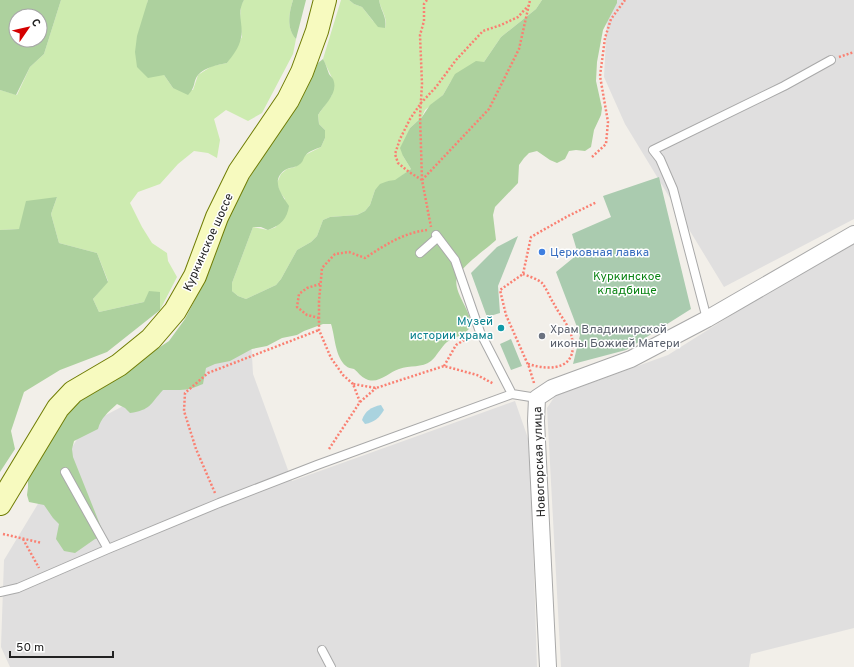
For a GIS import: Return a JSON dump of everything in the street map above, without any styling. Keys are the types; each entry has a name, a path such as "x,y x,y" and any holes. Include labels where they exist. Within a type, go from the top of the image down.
{"main road":[{"name":"Куркинское шоссе","path":"0,504 58,408 73,392 125,361 151,339 175,311 195,276 217,217 239,172 288,100 302,72 317,31 325,0"}],"street":[{"name":"Новогорская улица","path":"548,667 536,422 537,398 552,388 631,359 707,319 854,234"}],"lane":[{"path":"707,319 673,189 660,160 653,150 784,86 831,60"},
{"path":"420,254 435,234 455,260 480,332 512,394"},
{"path":"0,592 18,588 219,503 317,465 512,394 537,398"},
{"path":"65,472 108,549"},
{"path":"322,650 331,667"}],"path":[{"path":"360,402 353,384 343,375 331,358 319,330 320,284 322,268 335,254 349,252 365,258 398,238 411,233 435,234 422,180 422,84 420,35 424,21 424,4 427,0"},
{"path":"422,180 489,109 519,49 530,0"},
{"path":"592,157 606,144 608,122 600,76 605,38 611,19 625,0"},
{"path":"422,180 398,163 395,154 400,139 410,119 456,60 483,31 518,17 528,6"},
{"path":"831,60 854,52"},
{"path":"537,398 528,364 506,315 500,290 523,274 531,237 568,216 597,202"},
{"path":"523,274 541,282 570,333 573,348 570,357 563,366 554,368 537,367 528,364"},
{"path":"319,318 307,315 297,307 299,294 307,288 320,284"},
{"path":"219,503 196,449 184,411 186,393 208,373 319,330"},
{"path":"444,366 456,345 480,332"},
{"path":"317,465 360,402 376,388 444,366 476,375 512,394"},
{"path":"353,384 376,388"},
{"path":"3,534 42,543"},
{"path":"23,539 44,577"}],"shaded area":[{"path":"608,0 854,0 854,219 724,287 625,124 604,77"},
{"path":"854,244 854,628 751,654 749,667 561,667 547,408 555,396 668,355 803,270"},
{"path":"251,339 253,374 292,481 515,401 530,444 537,667 10,667 1,647 4,560 85,426"}],"green space":[{"path":"0,0 61,0 48,41 48,8 8,8 8,48 46,48 44,54 30,67 16,95 0,90"},
{"path":"61,0 148,0 147,4 164,75 173,88 193,90 198,75 212,66 227,63 242,37 240,20 241,5 244,0 293,0 289,20 291,30 296,39 293,54 262,113 248,121 226,110 214,119 220,140 217,158 208,153 194,151 178,164 160,184 138,192 130,203 152,243 167,253 168,261 177,277 160,310 159,293 144,302 99,312 93,299 108,281 97,253 59,243 51,214 57,197 19,229 0,230 0,90 17,95 30,67 44,54 46,48 48,48 48,41"},
{"path":"148,0 244,0 240,14 242,33 236,51 227,63 201,72 196,77 192,89 188,95 173,88 164,75 148,78 137,67 135,52 137,36"},
{"path":"293,0 306,0 296,39 291,30 289,20"},
{"path":"341,0 349,0 362,7 373,21 385,28 386,21 379,0 542,0 536,9 501,37 484,62 451,81 443,95 425,110 422,117 410,128 403,156 411,169 395,181 388,181 375,190 370,205 365,211 357,215 330,217 323,220 317,236 311,242 297,250 281,279 276,285 246,299 238,296 232,291 232,283 253,227 268,230 276,227 285,199 280,192 277,183 281,174 287,169 295,167 305,155 321,147 325,138 325,130 319,124 318,115 332,95 333,80 323,59"},
{"path":"349,0 379,0 385,17 385,28 378,27 362,7"},
{"path":"542,0 617,0 617,3 603,30 597,62 596,81 602,108 601,115 594,130 591,147 585,151 569,151 565,159 557,163 537,151 529,153 519,165 518,183 495,207 493,215 496,240 470,261 458,275 456,282 457,289 470,318 468,330 447,342 431,361 420,366 399,369 379,379 370,380 364,378 354,369 347,367 342,362 337,352 331,324 323,324 297,335 282,338 267,346 252,349 230,361 215,364 206,368 203,384 180,390 163,390 150,406 137,412 130,413 125,408 117,404 103,418 98,429 74,441 72,449 73,457 105,537 95,539 75,553 64,551 56,539 59,524 44,505 29,502 27,495 28,479 50,439 74,405 169,341 185,319 201,288 229,212 268,147 297,106 318,63 323,59 334,84 333,94 318,115 319,124 325,130 325,138 321,147 312,150 305,156 301,163 285,170 278,178 279,188 289,206 287,215 283,221 268,230 261,227 253,227 232,283 232,291 238,296 246,299 276,285 281,279 297,250 311,242 317,236 323,220 330,217 357,215 365,211 370,205 375,190 380,184 395,180 411,169 400,148 410,128 422,117 430,105 443,95 455,74 476,61 484,62 501,37 536,9"},
{"name":"Куркинское кладбище","path":"659,177 691,309 626,350 573,364 580,335 556,272 578,254 572,234 611,217 603,196"},
{"path":"57,197 51,214 59,243 97,253 108,282 93,299 99,312 144,302 149,291 160,292 160,310 107,352 60,370 24,392 11,431 15,449 0,472 0,230 19,229 26,201"},
{"path":"518,236 498,286 500,313 487,317 471,273 497,247"},
{"path":"511,339 522,366 511,370 500,344"}],"water":[{"path":"381,405 384,410 380,415 374,421 365,424 362,420 367,412 371,408"}],"place":[{"name":"Церковная лавка","path":"542,252"},
{"name":"Музей истории храма","path":"501,328"},
{"name":"Храм Владимирской иконы Божией Матери","path":"542,336"}]}
